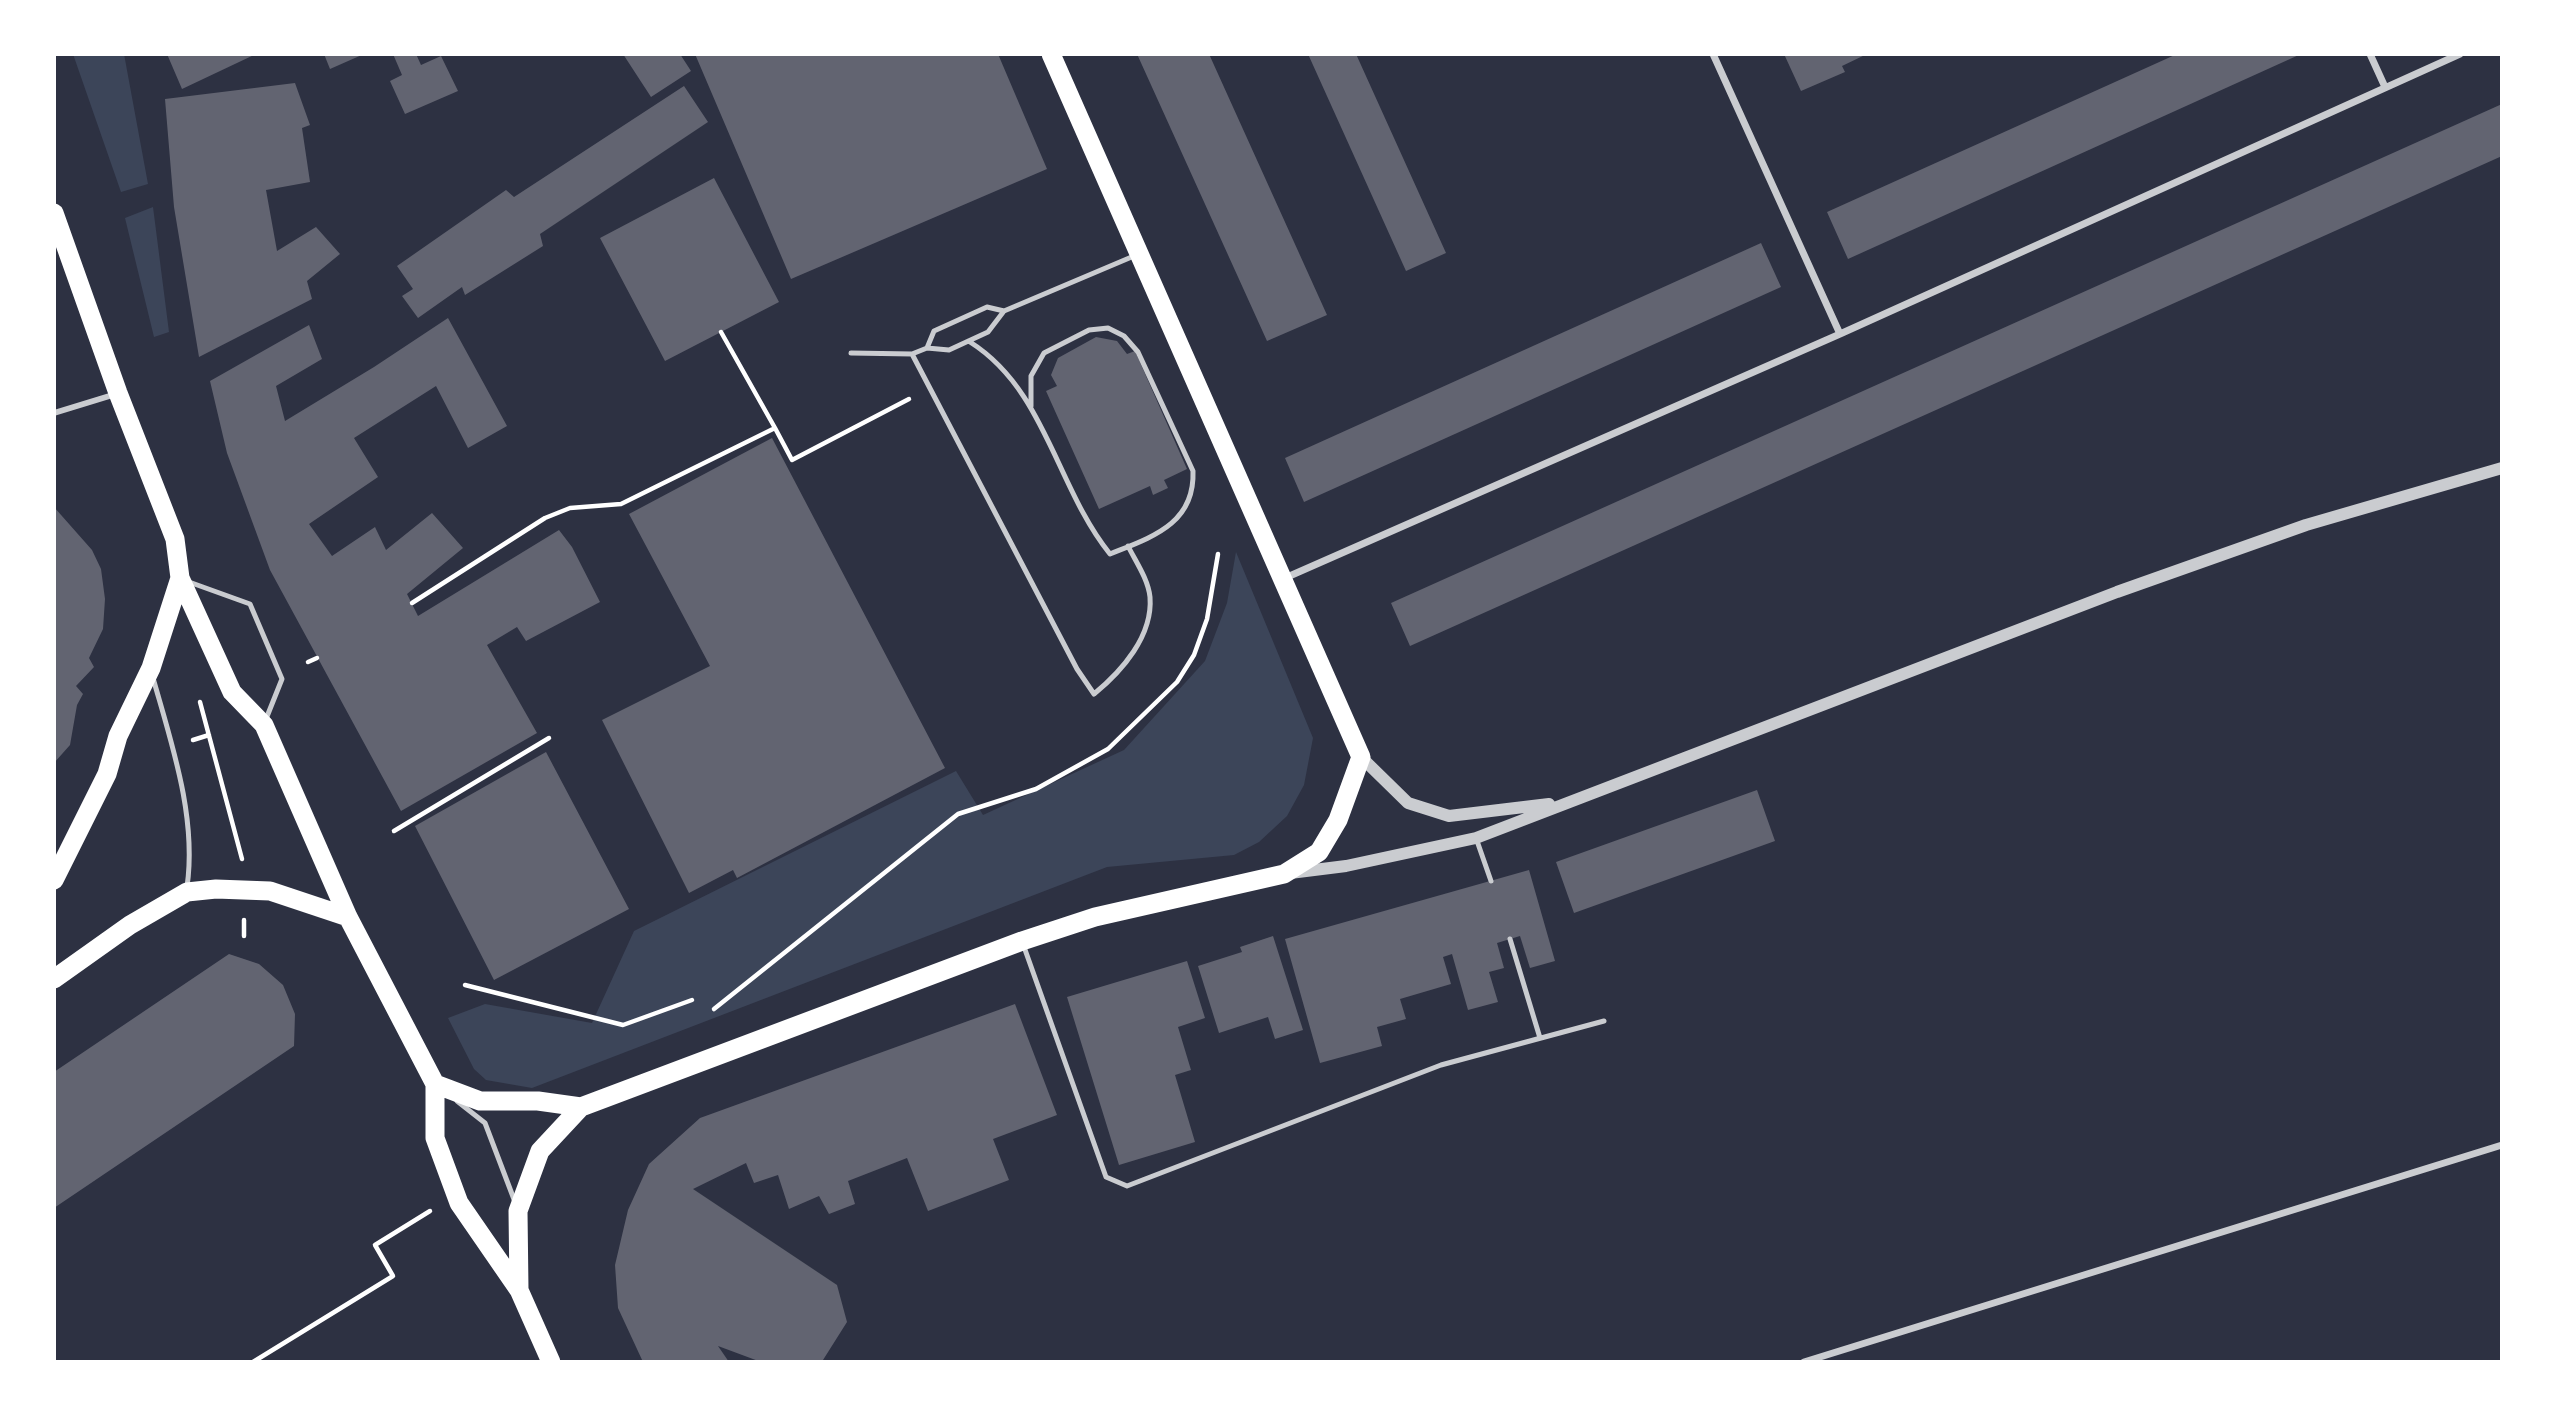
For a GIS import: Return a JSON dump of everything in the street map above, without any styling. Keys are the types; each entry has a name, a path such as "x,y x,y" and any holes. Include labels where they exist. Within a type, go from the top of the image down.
{"highway":[{"path":"519,1290 518,1211 540,1151 581,1107 1022,941 1095,917 1284,874 1320,852 1338,820 1361,757 1285,578 1051,54"},
{"path":"54,213 118,393 175,539 180,578 233,692 264,725 348,917 435,1084 435,1138 459,1203 519,1290 551,1362"},
{"path":"54,880 107,774 118,736 151,668 180,578"},
{"path":"54,979 130,925 187,892 216,889 271,891 348,917"},
{"path":"435,1084 480,1101 538,1101 581,1107"}],"street":[{"path":"1713,54 1840,334"},
{"path":"2370,54 2385,87"},
{"path":"1285,578 1840,334 2459,54"},
{"path":"54,414 118,393"},
{"path":"1284,874 1346,866 1476,838 2117,592 2306,525 2502,468"},
{"path":"1361,757 1408,803 1449,816 1567,802"},
{"path":"1804,1362 2502,1145"}],"lane":[{"path":"851,353 912,354 927,348 949,351 988,332 1004,311 1140,254"},
{"path":"927,348 934,331 987,307 1004,311"},
{"path":"970,342 995,358 1031,406 1093,533 1110,554 1176,522 1194,491 1193,471 1138,352 1124,336 1108,328 1089,330 1044,353 1031,376 1031,406"},
{"path":"912,354 1077,669 1094,694 1115,676 1132,653 1149,614 1147,583 1128,546"},
{"path":"180,578 250,604 282,679 264,725"},
{"path":"151,668 172,740 192,853 187,892"},
{"path":"1476,838 1491,881"},
{"path":"1510,939 1540,1038"},
{"path":"1022,941 1106,1177 1127,1186 1441,1065 1604,1021"},
{"path":"435,1084 485,1122 518,1211"}],"path":[{"path":"722,332 792,460 930,388"},
{"path":"411,603 545,518 570,508 621,504 775,428"},
{"path":"714,1009 958,814 1036,789 1108,749 1177,682 1194,654 1207,619 1218,554"},
{"path":"308,662 317,658"},
{"path":"189,741 209,735 242,860"},
{"path":"394,831 549,738"},
{"path":"244,920 244,936"},
{"path":"465,985 623,1025 692,1000"},
{"path":"253,1362 393,1276 375,1245 431,1212 427,1204"}],"shaded area":[{"path":"73,54 124,54 148,184 121,192"},
{"path":"153,207 169,332 154,337 125,218"},
{"path":"1236,552 1313,738 1304,785 1287,816 1259,842 1234,855 1107,867 532,1088 486,1080 474,1069 448,1018 485,1004 592,1023 634,931 956,771 983,815 1124,750 1205,661 1227,603"}],"building":[{"path":"167,54 256,54 182,89"},
{"path":"324,54 364,54 330,69"},
{"path":"393,54 416,54 421,65 441,56 458,91 405,114 390,81 402,75"},
{"path":"623,54 680,54 691,71 651,97"},
{"path":"695,54 998,54 1047,169 791,279"},
{"path":"1137,54 1209,54 1327,315 1267,341"},
{"path":"1308,54 1356,54 1446,253 1406,271"},
{"path":"1784,54 1867,54 1842,66 1845,72 1801,91"},
{"path":"2177,54 2301,54 1848,259 1827,212"},
{"path":"295,83 310,125 302,128 310,182 266,190 277,251 316,227 340,254 307,281 312,299 199,357 174,207 165,99"},
{"path":"684,86 708,122 540,234 543,246 465,295 462,287 418,318 402,296 413,289 397,266 506,190 514,197"},
{"path":"2502,104 2502,156 1410,646 1391,603"},
{"path":"714,178 779,302 665,361 600,238"},
{"path":"1761,243 1781,287 1304,502 1285,458"},
{"path":"448,318 507,426 468,448 436,386 354,438 378,477 309,524 332,556 375,527 386,550 432,513 463,548 407,594 418,616 559,530 572,547 600,602 526,641 517,627 487,645 537,733 401,811 270,570 227,453 210,381 309,325 322,359 276,386 285,421"},
{"path":"1096,337 1117,341 1127,354 1135,351 1187,469 1164,480 1168,488 1153,495 1150,486 1099,509 1046,391 1057,386 1051,375 1058,358"},
{"path":"772,438 945,768 737,878 733,870 689,893 602,720 710,666 629,514"},
{"path":"54,507 92,550 101,569 105,599 103,629 89,658 94,667 76,686 83,694 77,705 70,745 54,763"},
{"path":"546,752 629,909 494,980 415,826"},
{"path":"1757,790 1775,841 1574,913 1556,862"},
{"path":"1529,870 1555,961 1530,968 1520,936 1497,943 1504,968 1489,972 1498,1002 1468,1010 1452,954 1443,957 1451,984 1400,999 1406,1019 1377,1027 1382,1046 1320,1063 1285,939"},
{"path":"1273,936 1303,1030 1275,1039 1268,1017 1219,1033 1198,966 1242,952 1240,947"},
{"path":"229,954 259,964 283,985 295,1014 294,1046 54,1208 54,1072"},
{"path":"1187,961 1205,1018 1178,1027 1191,1070 1175,1075 1195,1142 1119,1165 1067,997"},
{"path":"1015,1004 1057,1115 993,1139 1009,1180 928,1211 907,1158 848,1181 855,1204 829,1214 819,1196 789,1209 778,1175 754,1183 746,1163 693,1189 837,1285 847,1322 823,1360 761,1362 718,1346 729,1362 643,1362 618,1308 615,1265 628,1210 649,1164 700,1118"}]}
